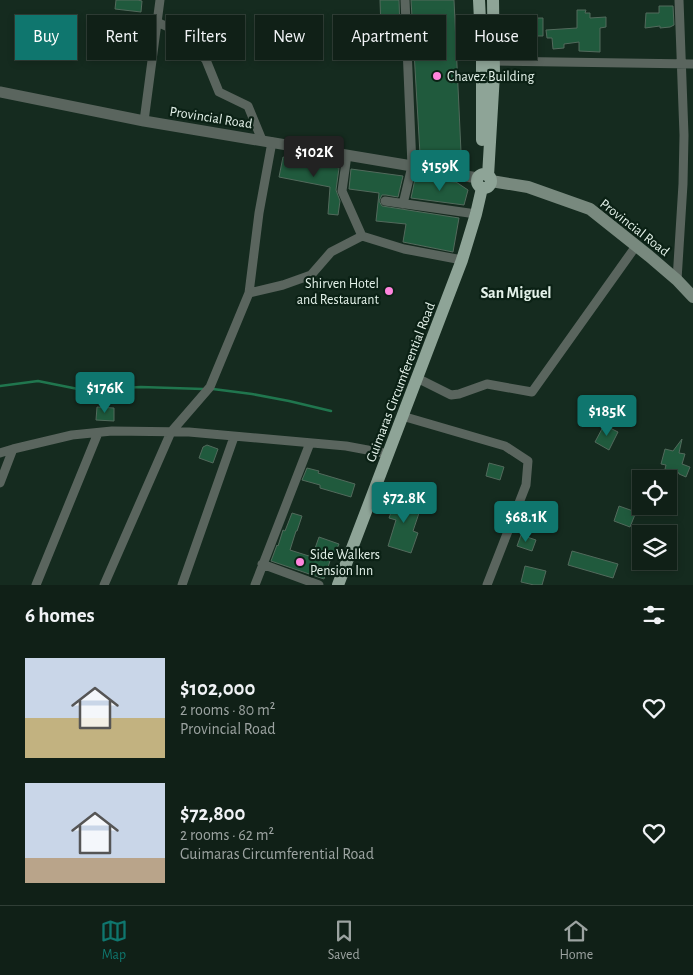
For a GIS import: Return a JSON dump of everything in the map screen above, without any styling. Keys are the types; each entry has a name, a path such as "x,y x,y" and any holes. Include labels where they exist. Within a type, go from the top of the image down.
{"main road":[{"name":"Guimaras Circumferential Road","path":"479,0 484,179"},
{"name":"Guimaras Circumferential Road","path":"338,585 462,260 476,214 484,179 494,74 493,0"},
{"name":"Provincial Road","path":"484,179 528,187 590,209 677,280 693,297"}],"street":[{"path":"144,121 160,0"},
{"path":"403,204 412,166 404,0"},
{"path":"677,280 688,135 681,64 679,0"},
{"path":"104,585 171,432 210,387 249,293 267,141 248,106 219,92 206,60 181,33 157,22"},
{"path":"493,61 693,64"},
{"name":"Provincial Road","path":"0,92 144,121 484,179"},
{"path":"347,155 342,191 362,236"},
{"path":"683,184 693,184"},
{"path":"385,201 476,214"},
{"path":"249,293 283,285 311,275 331,252 362,236 404,249 462,260"},
{"path":"417,378 451,395 487,384 532,392 636,246"},
{"path":"402,416 505,446 528,460 526,485 487,585"},
{"path":"0,453 72,435 112,431 189,432 310,442 389,454"},
{"path":"36,585 98,432"},
{"path":"182,585 234,437"},
{"path":"255,585 310,442"},
{"path":"0,483 13,449"},
{"path":"262,564 319,585"}],"building":[{"path":"116,0 142,1 141,12 115,9"},
{"path":"380,0 399,0 400,15 381,15"},
{"name":"Chavez Building","path":"411,0 454,0 461,152 420,154 415,60 446,60 446,15 412,15"},
{"path":"659,6 673,6 674,25 670,27 645,28 646,13 659,13"},
{"path":"577,10 586,10 585,13 590,13 590,18 606,17 606,27 600,28 600,52 579,51 579,42 564,44 564,48 553,49 552,38 547,38 546,30 577,28"},
{"path":"537,18 543,18 543,36 537,36"},
{"path":"283,157 339,168 336,190 340,201 338,215 328,214 330,187 279,177"},
{"path":"351,169 403,176 398,197 382,195 379,201 382,206 459,218 453,252 403,242 406,224 376,221 379,193 349,189"},
{"path":"415,179 456,182 468,190 464,205 411,198"},
{"path":"97,407 114,408 114,421 96,420"},
{"path":"604,425 618,432 609,450 595,442"},
{"path":"682,439 679,453 685,454 682,464 690,467 686,477 679,474 677,470 665,469 666,465 661,464 665,449 673,451"},
{"path":"207,445 218,449 213,463 199,458 203,447"},
{"path":"489,463 504,467 500,480 486,476"},
{"path":"307,468 355,484 351,497 320,488 320,485 302,480"},
{"path":"397,496 422,504 413,531 418,533 411,553 388,546 396,520 389,518"},
{"path":"619,506 632,511 632,515 635,515 630,527 614,521"},
{"path":"292,513 302,516 290,550 312,557 319,537 339,544 335,553 333,552 324,579 271,561"},
{"path":"521,535 536,540 532,551 517,546"},
{"path":"572,551 618,564 613,578 568,565"},
{"path":"525,566 546,571 542,585 521,582"}],"waterway":[{"path":"0,386 38,381 83,390 141,387 203,389"},
{"path":"213,389 252,394 331,411"}],"place":[{"name":"Chavez Building","path":"437,76"},
{"name":"Shirven Hotel and Restaurant","path":"389,291"},
{"name":"Side Walkers Pension Inn","path":"300,562"}],"district":[{"name":"San Miguel","path":"516,292"}]}
